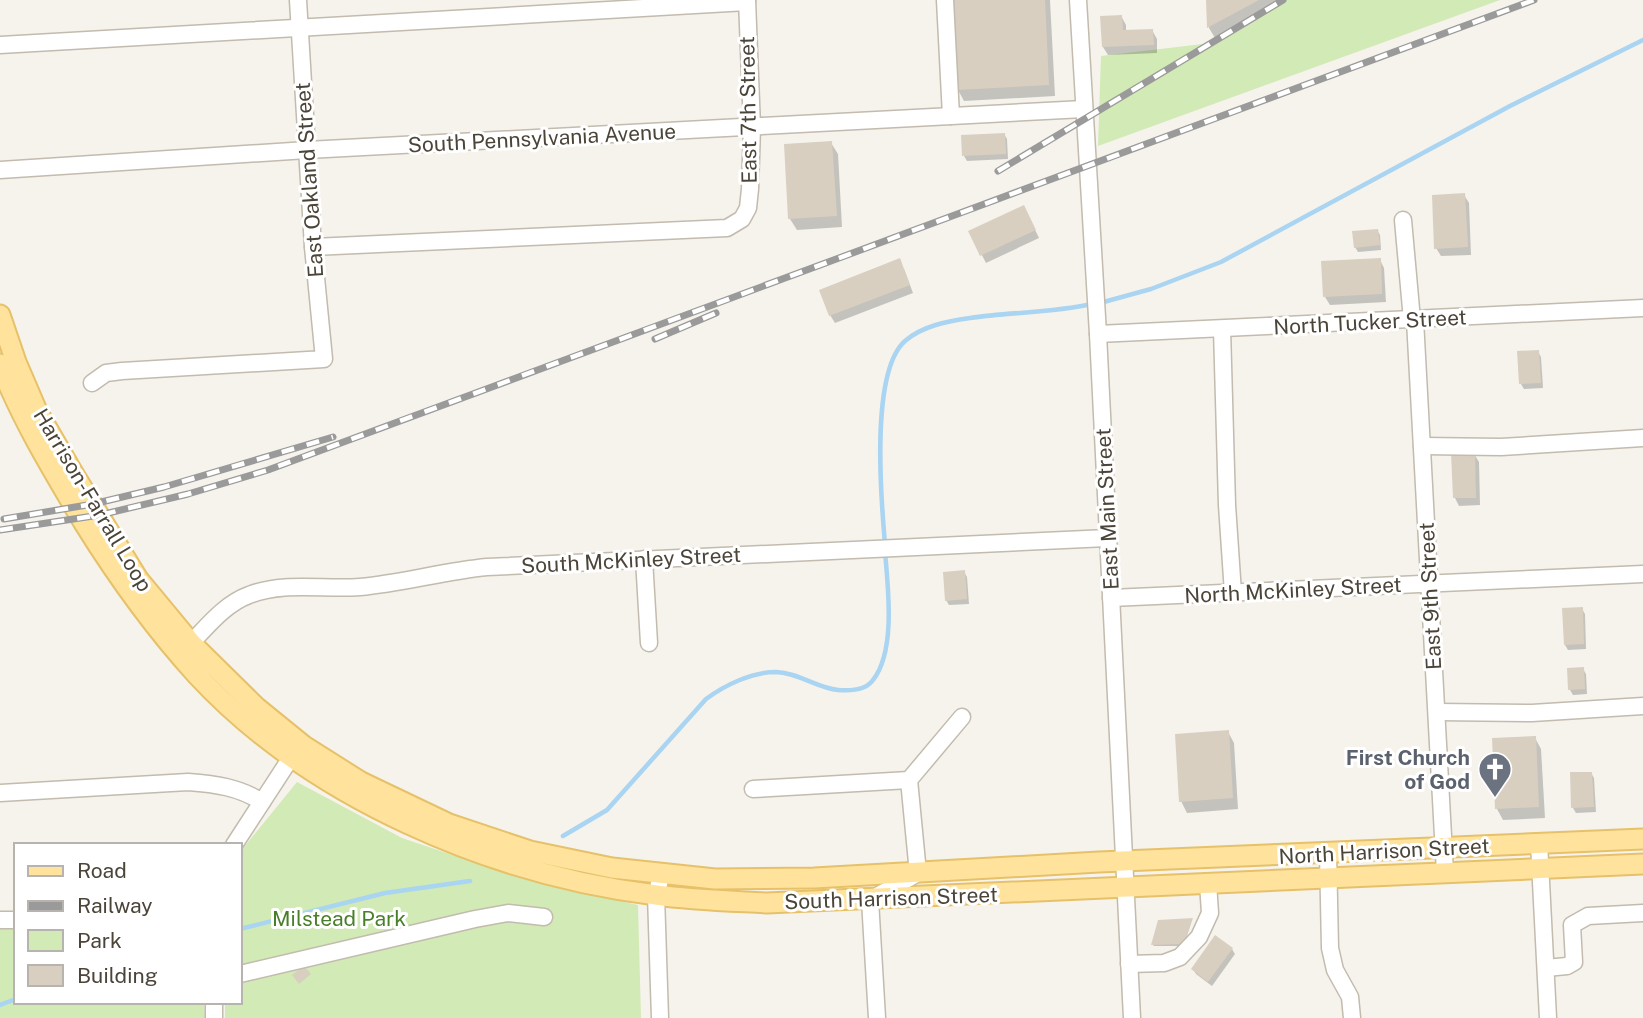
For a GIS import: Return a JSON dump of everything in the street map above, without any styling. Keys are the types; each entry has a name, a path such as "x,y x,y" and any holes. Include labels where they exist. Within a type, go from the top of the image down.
{"main road":[{"name":"Harrison-Farrall Loop","path":"0,315 5,366 37,411 138,579 185,649 256,707 321,778 397,818 485,856 594,884 656,895"},
{"name":"Harrison-Farrall Loop","path":"298,751 449,824 530,851 612,868 662,873"},
{"name":"North Harrison Street","path":"1124,862 1643,839"},
{"name":"South Harrison Street","path":"662,873 715,879 814,878 1124,862"},
{"name":"North Harrison Street","path":"1125,887 1643,864"},
{"name":"South Harrison Street","path":"656,895 767,904 1125,887"}],"street":[{"name":"East Oakland Street","path":"92,383 106,373 122,371 324,359 313,247 298,0"},
{"path":"945,0 951,116"},
{"name":"East Main Street","path":"1078,0 1098,331 1132,1018"},
{"path":"0,46 747,1"},
{"name":"East 7th Street","path":"313,247 727,228 743,219 748,208 750,189 752,127 747,1"},
{"name":"South Pennsylvania Avenue","path":"0,170 307,150 1084,109"},
{"name":"East 9th Street","path":"1403,220 1414,320 1445,873"},
{"name":"North Tucker Street","path":"1098,331 1222,329 1643,308"},
{"path":"1222,329 1227,505 1233,593"},
{"path":"1422,446 1501,447 1643,438"},
{"name":"South McKinley Street","path":"185,649 225,609 247,595 271,588 361,587 454,570 487,567 912,545 1107,538"},
{"path":"644,559 649,643"},
{"name":"North McKinley Street","path":"1111,598 1643,574"},
{"path":"1437,712 1532,713 1643,706"},
{"path":"753,789 909,779 962,717"},
{"path":"235,843 298,751"},
{"path":"877,1018 870,900 918,873 909,779"},
{"path":"0,793 188,782 219,784 247,793 262,802"},
{"path":"1539,843 1548,1018"},
{"path":"1328,853 1330,948 1335,970 1350,997 1352,1018"},
{"path":"660,1018 656,895 662,873"},
{"path":"1129,964 1164,963 1180,957 1199,937 1210,913 1208,883"},
{"path":"242,974 486,917 508,913 544,917"},
{"path":"1546,968 1567,966 1574,962 1572,925 1588,916 1643,913"}],"green space":[{"path":"1278,0 1500,0 1098,146 1101,56 1211,43"},
{"name":"Milstead Park","path":"297,782 402,838 521,878 638,905 641,1018 225,1018 225,1004 242,1004 242,850"},
{"path":"14,928 14,1004 204,1004 205,1018 0,1018 0,929"}],"building":[{"path":"951,0 1045,0 1049,85 956,90"},
{"path":"1206,0 1259,0 1207,28"},
{"path":"1122,15 1123,30 1153,29 1154,45 1102,47 1100,16"},
{"path":"1005,133 1006,154 962,156 961,135"},
{"path":"832,141 837,216 788,219 784,144"},
{"path":"1465,193 1468,247 1434,249 1432,195"},
{"path":"1024,205 1036,230 980,256 968,231"},
{"path":"1378,229 1380,245 1354,248 1352,231"},
{"path":"900,258 910,285 829,316 819,290"},
{"path":"1381,258 1382,294 1323,297 1321,261"},
{"path":"1539,350 1541,383 1519,384 1517,351"},
{"path":"1475,452 1476,498 1453,498 1451,453"},
{"path":"965,570 967,599 945,601 943,572"},
{"path":"1583,607 1584,644 1564,645 1562,608"},
{"path":"1584,667 1585,689 1568,690 1567,668"},
{"path":"1229,730 1233,798 1179,802 1175,734"},
{"path":"1536,736 1539,807 1495,809 1492,738"},
{"path":"1570,772 1592,772 1594,807 1571,808"},
{"path":"1193,918 1184,944 1151,945 1158,920"},
{"path":"1215,935 1233,948 1208,982 1191,969"},
{"path":"304,966 311,974 299,984 292,975"}],"waterway":[{"path":"1100,303 1151,289 1221,262 1510,106 1643,40"},
{"path":"885,544 880,468 882,407 894,357 905,341 927,328 953,321 1092,304"},
{"path":"563,836 607,810 706,699 730,684 758,674 776,672 838,690 857,689 870,683 880,668 888,636 889,600 885,552"},
{"path":"242,929 385,893 470,881"},
{"path":"0,1005 14,1000"}],"railway":[{"path":"998,171 1283,0"},
{"path":"0,530 100,515 188,494 268,470 1534,0"},
{"path":"655,339 716,313"},
{"path":"4,519 93,504 164,487 333,437"}],"place":[{"name":"First Church of God","path":"1495,799"}]}
